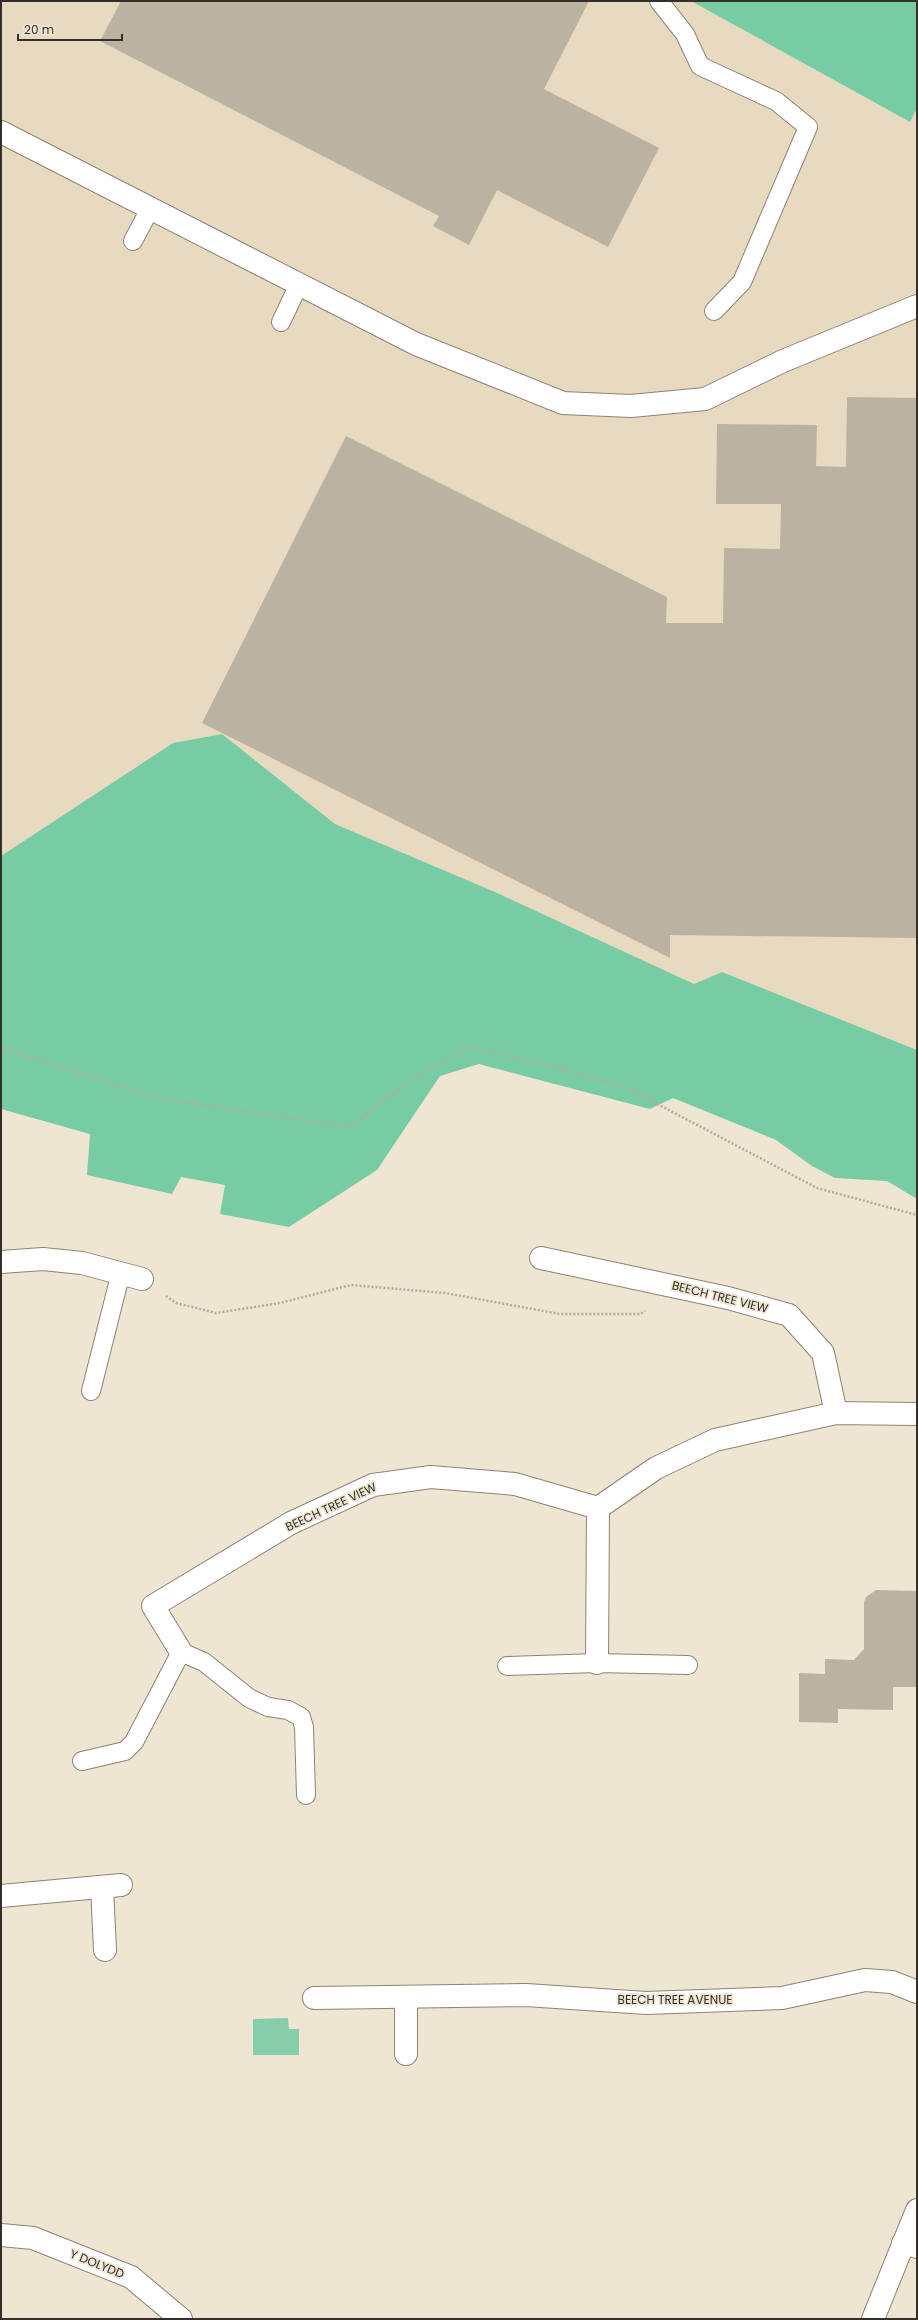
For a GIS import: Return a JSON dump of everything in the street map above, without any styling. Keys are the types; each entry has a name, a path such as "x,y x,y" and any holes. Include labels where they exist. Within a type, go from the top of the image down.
{"street":[{"path":"1,132 151,207 416,344 563,403 631,406 705,398 783,362 917,306"},
{"name":"BEECH TREE VIEW","path":"540,1258 686,1288 789,1315 823,1353 836,1413"},
{"path":"1,1262 43,1259 82,1263 142,1278"},
{"path":"597,1663 598,1508 656,1468 715,1440 836,1413 917,1414"},
{"name":"BEECH TREE VIEW","path":"181,1652 153,1606 291,1524 373,1485 431,1477 515,1484 598,1508"},
{"path":"1,1896 111,1886 105,1950"},
{"name":"BEECH TREE AVENUE","path":"314,1998 526,1995 646,2003 774,1999 811,1993 865,1980 892,1982 917,1992"},
{"path":"406,1997 406,2054"},
{"path":"873,2319 910,2245 917,2210"},
{"name":"Y DOLYDD","path":"1,2235 33,2238 131,2277 181,2319"}],"lane":[{"path":"659,1 685,34 700,66 776,102 808,127 742,282 714,311"},
{"path":"133,241 151,207"},
{"path":"281,322 299,284"},
{"path":"91,1391 121,1272"},
{"path":"82,1761 125,1751 134,1742 181,1652 204,1662 248,1698 268,1707 288,1710 301,1717 304,1727 306,1795"},
{"path":"507,1666 597,1663 688,1665"}],"path":[{"path":"1,1048 157,1098 349,1127 412,1080 469,1047 555,1067 627,1088 817,1188 917,1215"},
{"path":"142,1278 176,1303 216,1314 280,1303 351,1285 445,1293 560,1314 641,1314 686,1288"}],"shaded area":[{"path":"1,1 691,1 910,122 917,108 917,1050 722,972 694,984 495,892 335,824 222,734 173,743 1,856"}],"green space":[{"path":"691,1 917,1 917,108 910,122"},
{"path":"222,734 335,824 495,892 694,984 722,972 917,1050 917,1199 887,1181 835,1178 812,1166 776,1140 673,1098 650,1109 479,1064 440,1076 377,1170 289,1227 220,1214 225,1185 181,1177 172,1194 87,1175 90,1134 1,1109 1,856 173,743"},
{"path":"288,2018 289,2029 299,2029 299,2055 253,2055 253,2019"}],"building":[{"path":"121,1 589,1 544,89 659,148 608,247 497,190 469,245 433,226 439,216 100,41"},
{"path":"847,397 917,398 917,938 670,935 670,958 202,723 346,436 667,597 666,623 723,623 724,548 780,549 781,504 716,504 717,424 817,425 816,466 846,467"},
{"path":"876,1590 917,1591 917,1687 893,1687 893,1710 838,1709 838,1723 799,1722 799,1673 825,1674 825,1659 854,1660 864,1649 864,1602 866,1597"}]}
